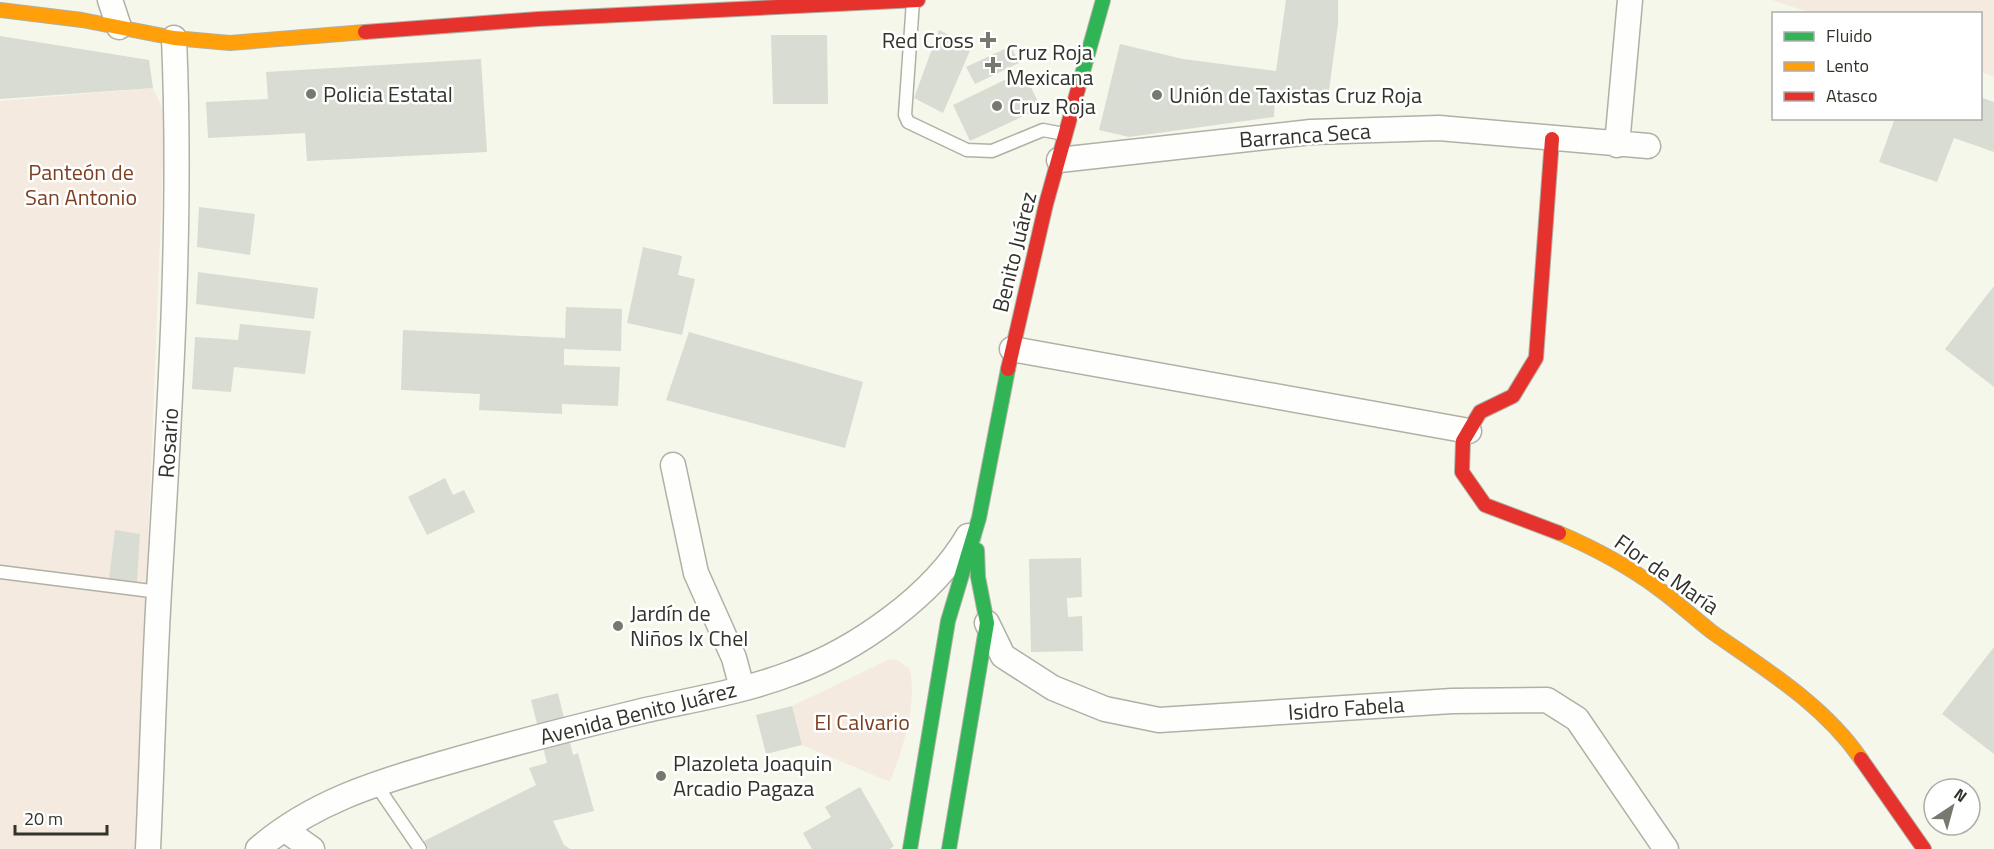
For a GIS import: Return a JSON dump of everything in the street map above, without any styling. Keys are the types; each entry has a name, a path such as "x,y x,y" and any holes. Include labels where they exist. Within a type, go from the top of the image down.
{"main road":[{"path":"0,10 119,27 174,38 230,43 538,19 918,0"},
{"name":"Benito Juárez","path":"979,518 1012,349 1059,160 1103,0"},
{"name":"Flor de María","path":"1552,139 1536,358 1513,396 1480,412 1463,441 1462,472 1485,505 1596,549 1659,589 1699,622 1802,696 1852,746 1924,849"},
{"path":"948,849 987,623 978,577 979,518"},
{"path":"910,849 948,621 979,518"}],"street":[{"path":"110,0 119,27"},
{"path":"1617,145 1630,0"},
{"name":"Rosario","path":"148,849 159,592 171,400 178,173 174,38"},
{"name":"Barranca Seca","path":"1059,160 1311,132 1439,128 1648,146"},
{"path":"1012,349 1469,431"},
{"path":"673,465 696,573 734,658 742,688"},
{"name":"Avenida Benito Juárez","path":"258,849 284,829 331,801 375,783 499,747 742,688 792,674 825,659 858,641 888,620 941,571 963,544 979,518"},
{"name":"Isidro Fabela","path":"987,623 1003,656 1053,688 1105,709 1159,720 1452,701 1547,700 1577,719 1666,849"},
{"path":"284,829 312,849"}],"lane":[{"path":"913,0 905,115 908,122 967,150 992,151 1043,130 1067,134"},
{"path":"0,572 159,592"},
{"path":"375,783 420,849"}],"green space":[{"path":"1772,0 1994,0 1994,77 1982,72 1982,12 1808,12"},
{"name":"Panteón de San Antonio","path":"153,88 165,114 136,849 0,849 0,101"},
{"name":"El Calvario","path":"890,659 899,661 910,669 912,697 900,755 890,782 802,745 792,706"}],"building":[{"path":"1286,0 1338,0 1338,24 1327,105 1275,98 1274,117 1129,137 1099,130 1120,44 1183,59 1276,71"},
{"name":"Cruz Roja","path":"939,30 972,46 943,113 914,98"},
{"path":"771,35 827,35 828,104 773,104"},
{"path":"0,36 149,60 153,88 0,99"},
{"name":"Cruz Roja Mexicana","path":"1011,46 1019,63 975,84 966,67"},
{"path":"481,59 487,152 307,161 305,133 208,138 206,102 268,99 266,72"},
{"name":"Cruz Roja","path":"1023,71 1041,108 970,141 953,105"},
{"path":"1982,98 1994,102 1994,152 1954,138 1937,182 1879,162 1894,120 1982,120"},
{"path":"199,207 255,214 250,255 197,247"},
{"path":"643,247 682,256 678,275 695,279 682,335 627,323"},
{"path":"198,272 318,288 314,319 196,304"},
{"path":"1994,286 1994,387 1945,349"},
{"path":"566,307 622,309 621,351 564,349 564,365 620,367 618,406 562,404 562,414 479,410 480,394 401,390 403,330 565,338"},
{"path":"240,324 311,331 305,374 234,367 231,392 192,389 195,337 238,340"},
{"path":"689,332 863,382 845,448 666,400"},
{"path":"445,478 453,495 464,490 475,512 427,535 408,497"},
{"path":"115,530 140,534 137,582 109,579"},
{"path":"1081,558 1082,597 1067,598 1068,617 1082,616 1083,651 1031,652 1029,559"},
{"path":"1994,647 1994,754 1942,714"},
{"path":"558,693 573,755 578,753 594,811 553,821 564,845 570,849 429,849 424,841 536,785 529,768 547,763 531,700"},
{"path":"792,706 802,745 766,754 756,715"},
{"path":"860,787 894,846 890,849 812,849 803,833 831,817 825,807"}],"traffic: fast":[{"path":"1078,89 1103,0"},
{"path":"910,849 948,621 979,518 1008,369"},
{"path":"949,849 987,623 978,577 977,550"}],"traffic: slow":[{"path":"0,10 82,20 174,38 230,43 365,32"},
{"path":"1559,533 1635,573 1666,594 1712,632 1773,674 1830,722 1861,759"}],"traffic: jam":[{"path":"365,32 538,19 918,0"},
{"path":"1008,369 1046,204 1078,89"},
{"path":"1552,139 1536,358 1513,396 1480,412 1463,441 1462,472 1485,505 1559,533"},
{"path":"1861,759 1924,849"}],"place":[{"name":"Red Cross","path":"988,40"},
{"name":"Cruz Roja Mexicana","path":"993,65"},
{"name":"Policia Estatal","path":"311,94"},
{"name":"Unión de Taxistas Cruz Roja","path":"1157,95"},
{"name":"Cruz Roja","path":"997,106"},
{"name":"Jardín de Niños Ix Chel","path":"618,626"},
{"name":"Plazoleta Joaquin Arcadio Pagaza","path":"661,776"}]}
